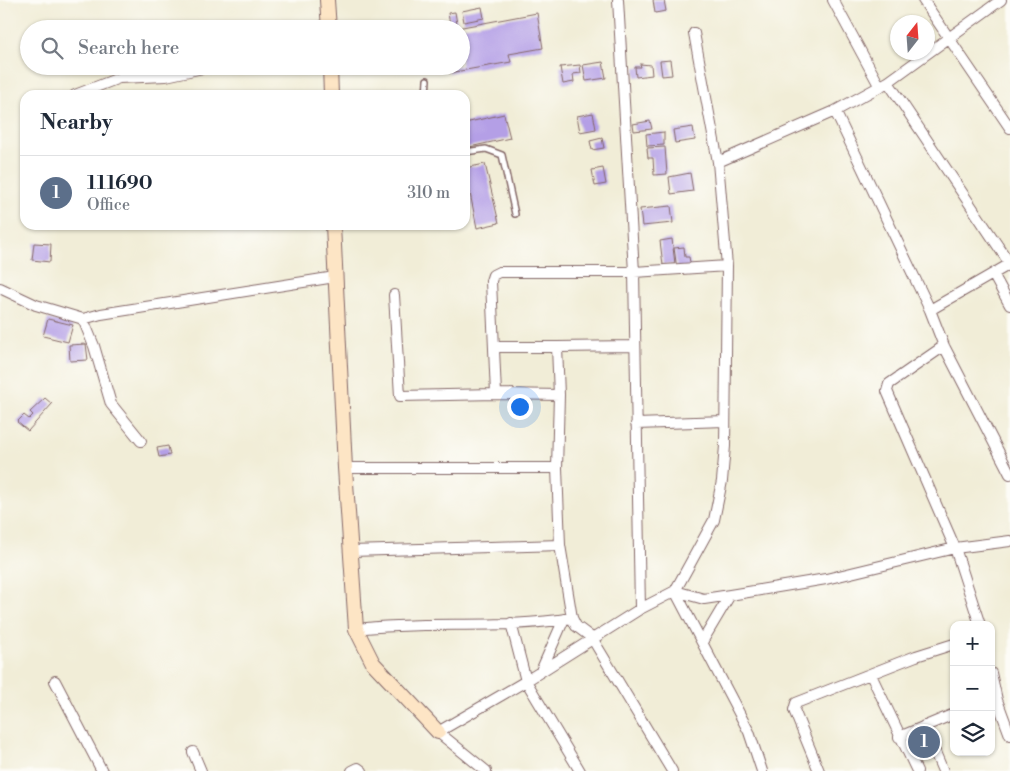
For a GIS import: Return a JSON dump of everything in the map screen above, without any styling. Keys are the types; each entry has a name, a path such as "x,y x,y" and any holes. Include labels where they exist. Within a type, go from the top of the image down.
{"street":[{"path":"327,0 328,20"},
{"path":"618,0 634,272 640,609"},
{"path":"833,0 884,84 1010,264 930,310"},
{"path":"924,0 1010,128"},
{"path":"718,162 836,111 884,84 1001,0"},
{"path":"438,732 526,681 640,609 675,591 714,520 722,481 725,421 726,266 718,162 694,33"},
{"path":"88,90 119,78 171,75"},
{"path":"330,75 331,90"},
{"path":"836,111 930,310 944,346 1010,474"},
{"path":"334,230 345,468 356,629 373,663 438,732 486,771"},
{"path":"496,394 491,281 493,275 499,272 634,272 726,266"},
{"path":"993,274 1010,305"},
{"path":"0,288 36,305 83,319 101,314 335,277"},
{"path":"394,295 400,396 559,395"},
{"path":"83,319 94,346 111,404 140,441"},
{"path":"494,347 634,346"},
{"path":"944,346 889,384 887,391 955,548 979,621"},
{"path":"541,671 568,619 560,545 557,468 559,395 557,347"},
{"path":"636,424 725,421"},
{"path":"345,468 557,468"},
{"path":"675,591 704,599 826,579 955,548 1010,541"},
{"path":"351,551 560,545"},
{"path":"675,591 749,732 762,771"},
{"path":"702,642 730,595"},
{"path":"356,629 387,625 511,623 568,619 592,638 672,771"},
{"path":"511,623 526,681 580,771"},
{"path":"820,771 794,710 794,705 916,656 950,645"},
{"path":"871,675 899,737 917,771"},
{"path":"54,681 102,771"},
{"path":"995,702 1007,719 1010,735"},
{"path":"899,737 950,716"},
{"path":"924,726 943,771"},
{"path":"193,752 201,771"},
{"path":"352,771 358,768 362,771"}],"lane":[{"path":"426,90 427,80"},
{"path":"470,151 486,149 502,155 515,214"}],"building":[{"path":"653,0 664,0 666,11 655,13"},
{"path":"482,7 484,18 464,20 462,11"},
{"path":"455,12 456,20 449,20 448,13"},
{"path":"537,13 543,48 509,54 511,62 470,69 470,26"},
{"path":"670,60 672,75 662,76 660,61"},
{"path":"603,62 606,78 586,81 583,65"},
{"path":"640,64 651,65 652,75 636,77 635,67 641,67"},
{"path":"580,65 581,73 573,74 574,82 563,84 560,67"},
{"path":"593,113 596,129 580,132 577,116"},
{"path":"504,114 510,138 470,147 470,122"},
{"path":"650,121 652,129 634,131 633,124"},
{"path":"693,127 695,140 675,143 673,130"},
{"path":"664,132 664,145 647,146 646,134"},
{"path":"602,138 604,148 592,150 590,141"},
{"path":"665,147 667,174 654,175 653,158 648,158 647,148"},
{"path":"485,164 499,223 477,228 470,193 470,167"},
{"path":"603,168 606,184 595,186 592,170"},
{"path":"690,173 693,191 671,194 669,177"},
{"path":"671,206 673,223 642,226 640,209"},
{"path":"672,239 675,264 663,265 660,241"},
{"path":"34,243 51,244 50,262 32,260"},
{"path":"684,247 685,257 689,257 691,267 677,269 674,248"},
{"path":"48,319 73,325 68,342 43,336"},
{"path":"86,344 88,360 70,361 69,345"},
{"path":"45,398 52,404 28,431 17,422 24,415 29,419 33,415 30,412"},
{"path":"168,446 170,455 159,457 157,448"}],"place":[{"name":"111690","path":"924,742"}]}
